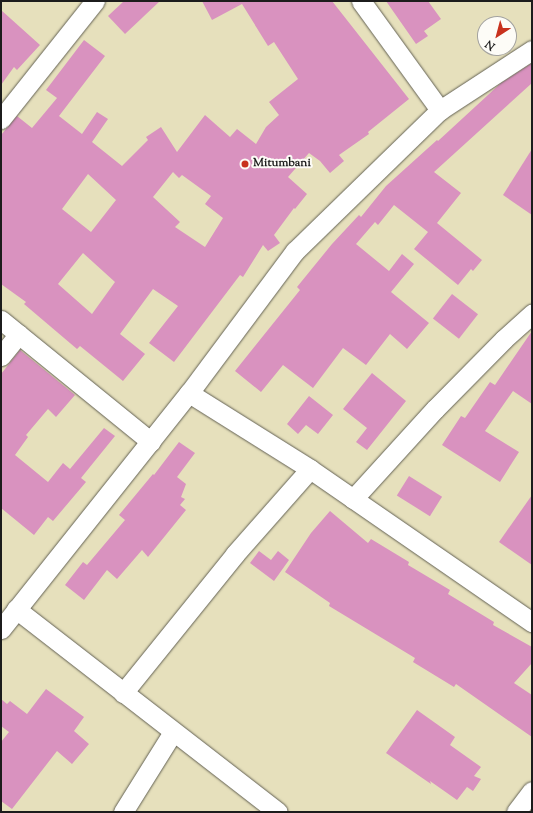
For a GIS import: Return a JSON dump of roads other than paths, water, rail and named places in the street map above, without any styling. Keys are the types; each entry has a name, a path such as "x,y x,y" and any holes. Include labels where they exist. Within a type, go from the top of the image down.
{"street":[{"path":"1,119 95,1"},
{"path":"361,1 440,110"},
{"path":"1,629 189,393 295,251 440,110 532,50"},
{"path":"353,499 435,409 504,339 532,314"},
{"path":"1,320 150,442"},
{"path":"1,356 19,334"},
{"path":"189,393 310,469 532,622"},
{"path":"123,693 235,554 310,469"},
{"path":"16,609 278,812"},
{"path":"123,812 173,732"},
{"path":"516,812 532,791"}],"place":[{"name":"Mitumbani","path":"245,164"}]}
